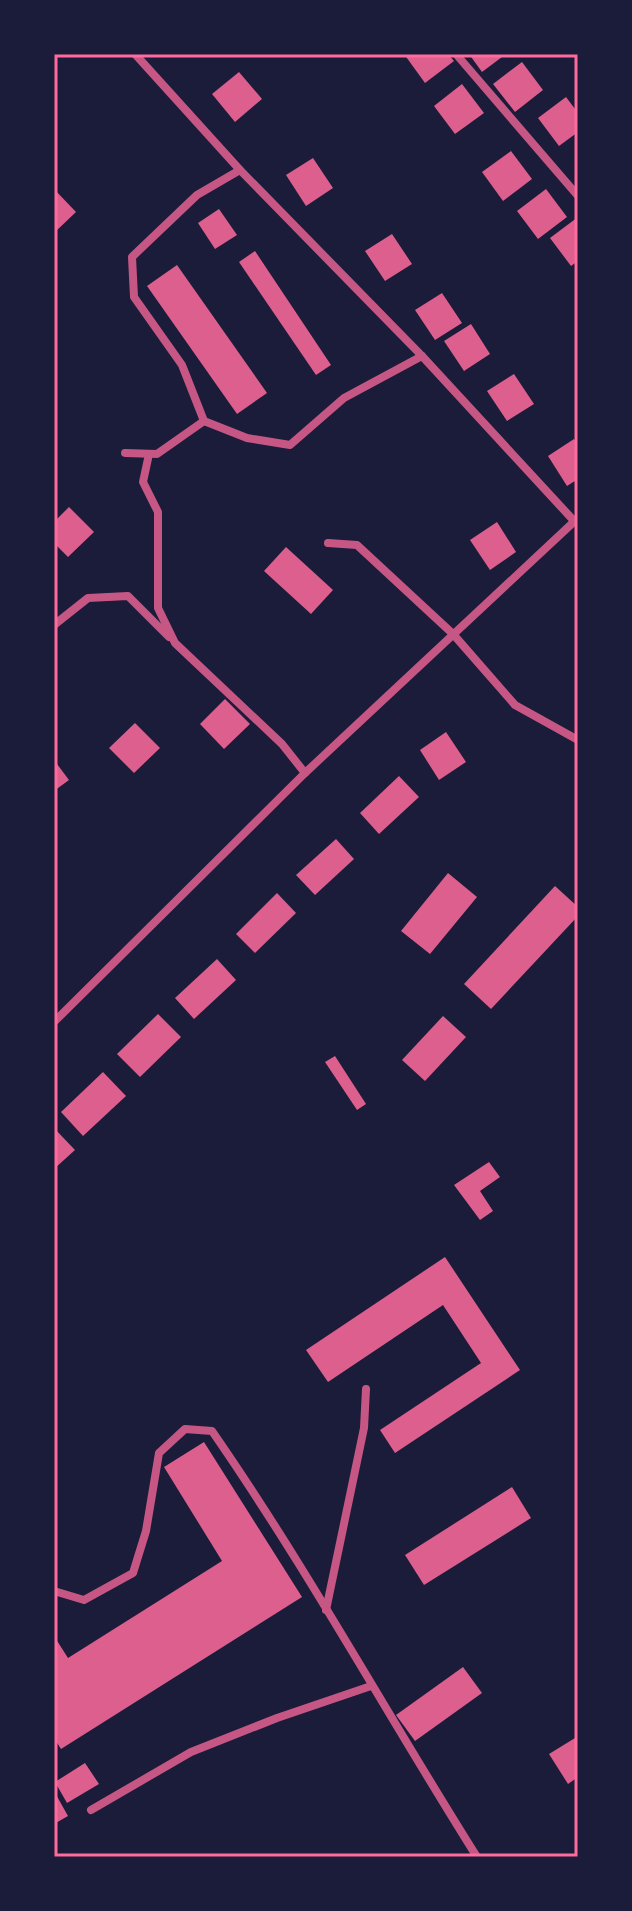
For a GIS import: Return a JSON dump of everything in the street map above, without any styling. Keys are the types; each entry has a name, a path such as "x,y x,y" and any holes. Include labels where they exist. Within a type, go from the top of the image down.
{"street":[{"path":"54,1022 305,773 576,520 422,356 240,170 135,54"},
{"path":"456,54 578,196"},
{"path":"240,170 197,195 132,257 134,297 182,365 204,421 247,438 290,445 344,398 422,356"},
{"path":"125,453 157,454 204,421"},
{"path":"149,454 143,482 158,512 158,608 175,643"},
{"path":"328,543 357,545 453,634 515,705 578,740"},
{"path":"54,625 88,598 128,596 282,744 305,773"},
{"path":"326,1610 364,1428 366,1389"},
{"path":"54,1591 84,1600 133,1573 146,1531 159,1453 185,1429 212,1431 265,1507 477,1857"},
{"path":"91,1810 191,1752 371,1686"}],"building":[{"path":"404,54 448,54 454,61 425,83"},
{"path":"469,54 506,54 482,72"},
{"path":"522,62 543,90 515,112 493,84"},
{"path":"239,72 262,99 235,122 212,94"},
{"path":"462,84 484,113 455,134 434,106"},
{"path":"566,97 578,113 578,132 559,146 538,118"},
{"path":"511,151 532,179 503,201 482,172"},
{"path":"313,158 333,188 306,206 286,175"},
{"path":"54,189 76,212 54,233"},
{"path":"546,189 567,217 538,239 517,211"},
{"path":"219,209 237,235 215,249 198,223"},
{"path":"578,217 578,261 571,266 550,238"},
{"path":"392,234 412,264 385,281 365,251"},
{"path":"255,251 331,365 316,375 239,262"},
{"path":"177,265 267,393 237,414 147,286"},
{"path":"442,293 462,323 435,340 415,310"},
{"path":"471,324 490,354 464,371 444,341"},
{"path":"514,374 534,404 507,421 487,391"},
{"path":"574,439 578,445 578,479 567,486 548,456"},
{"path":"69,507 94,532 68,557 54,543 54,522"},
{"path":"497,522 516,552 490,570 470,540"},
{"path":"286,547 333,590 311,614 264,571"},
{"path":"225,699 250,724 224,749 200,724"},
{"path":"135,723 160,748 134,773 109,748"},
{"path":"446,732 466,762 439,780 420,750"},
{"path":"54,760 69,780 54,791"},
{"path":"399,776 419,797 379,834 360,813"},
{"path":"336,839 354,859 315,895 296,875"},
{"path":"448,873 477,897 430,954 401,931"},
{"path":"555,886 578,907 578,916 491,1009 464,984"},
{"path":"277,893 296,913 255,953 236,934"},
{"path":"217,959 236,980 194,1019 175,998"},
{"path":"158,1014 181,1037 140,1077 117,1054"},
{"path":"443,1016 466,1037 425,1081 402,1060"},
{"path":"335,1056 366,1104 357,1110 325,1062"},
{"path":"103,1072 126,1096 83,1136 61,1112"},
{"path":"54,1128 75,1150 54,1169"},
{"path":"489,1162 500,1177 480,1191 493,1211 480,1220 454,1185"},
{"path":"445,1257 520,1370 395,1453 380,1430 481,1363 443,1305 328,1382 306,1350"},
{"path":"204,1442 302,1597 61,1749 54,1738 54,1636 68,1658 222,1561 164,1467"},
{"path":"512,1487 531,1518 424,1585 405,1555"},
{"path":"463,1667 482,1693 415,1741 396,1715"},
{"path":"575,1738 578,1742 578,1777 568,1784 549,1754"},
{"path":"85,1763 99,1784 67,1803 55,1782"},
{"path":"54,1791 68,1816 54,1824"}]}
